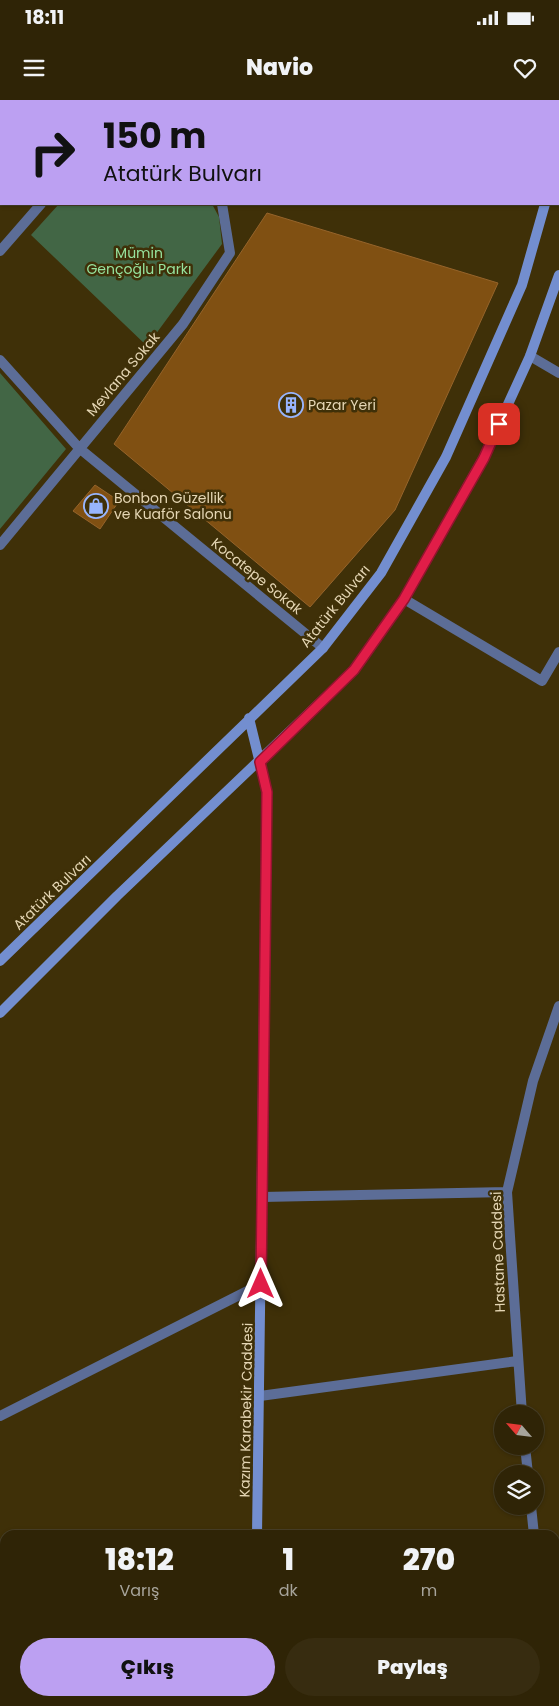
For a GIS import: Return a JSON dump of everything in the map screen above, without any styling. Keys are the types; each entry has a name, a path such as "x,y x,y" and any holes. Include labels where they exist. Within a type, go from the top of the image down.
{"main road":[{"name":"Atatürk Bulvarı","path":"0,961 322,648 381,573 446,457 522,285 545,205"},
{"path":"0,1013 117,896 260,762 354,670 404,599 484,458 530,356 559,275"},
{"name":"Kazım Karabekir Caddesi","path":"249,718 267,792 258,1530"}],"street":[{"path":"0,251 40,205"},
{"name":"Mevlana Sokak","path":"0,546 183,324 230,253 222,205"},
{"path":"530,356 559,373"},
{"name":"Kocatepe Sokak","path":"0,360 79,448 322,648"},
{"path":"404,599 542,681 559,652"},
{"name":"Hastane Caddesi","path":"521,1405 508,1192 533,1081 559,1006"},
{"path":"262,1197 508,1192"},
{"path":"0,1416 261,1284"},
{"path":"260,1396 517,1361"},
{"path":"532,1515 533,1530"}],"green space":[{"name":"Mümin Gençoğlu Parkı","path":"58,205 213,205 219,217 222,244 147,346 31,235"},
{"path":"0,373 66,449 0,529"}],"building":[{"name":"Pazar Yeri","path":"267,213 498,283 395,510 310,607 114,444"},
{"name":"Bonbon Güzellik ve Kuaför Salonu","path":"95,485 119,501 100,529 73,511"}],"place":[{"name":"Pazar Yeri","path":"291,405"},
{"name":"Bonbon Güzellik ve Kuaför Salonu","path":"96,506"}],"route":[{"path":"261,1284 267,792 260,762 354,670 404,599 484,458 499,424"}]}
